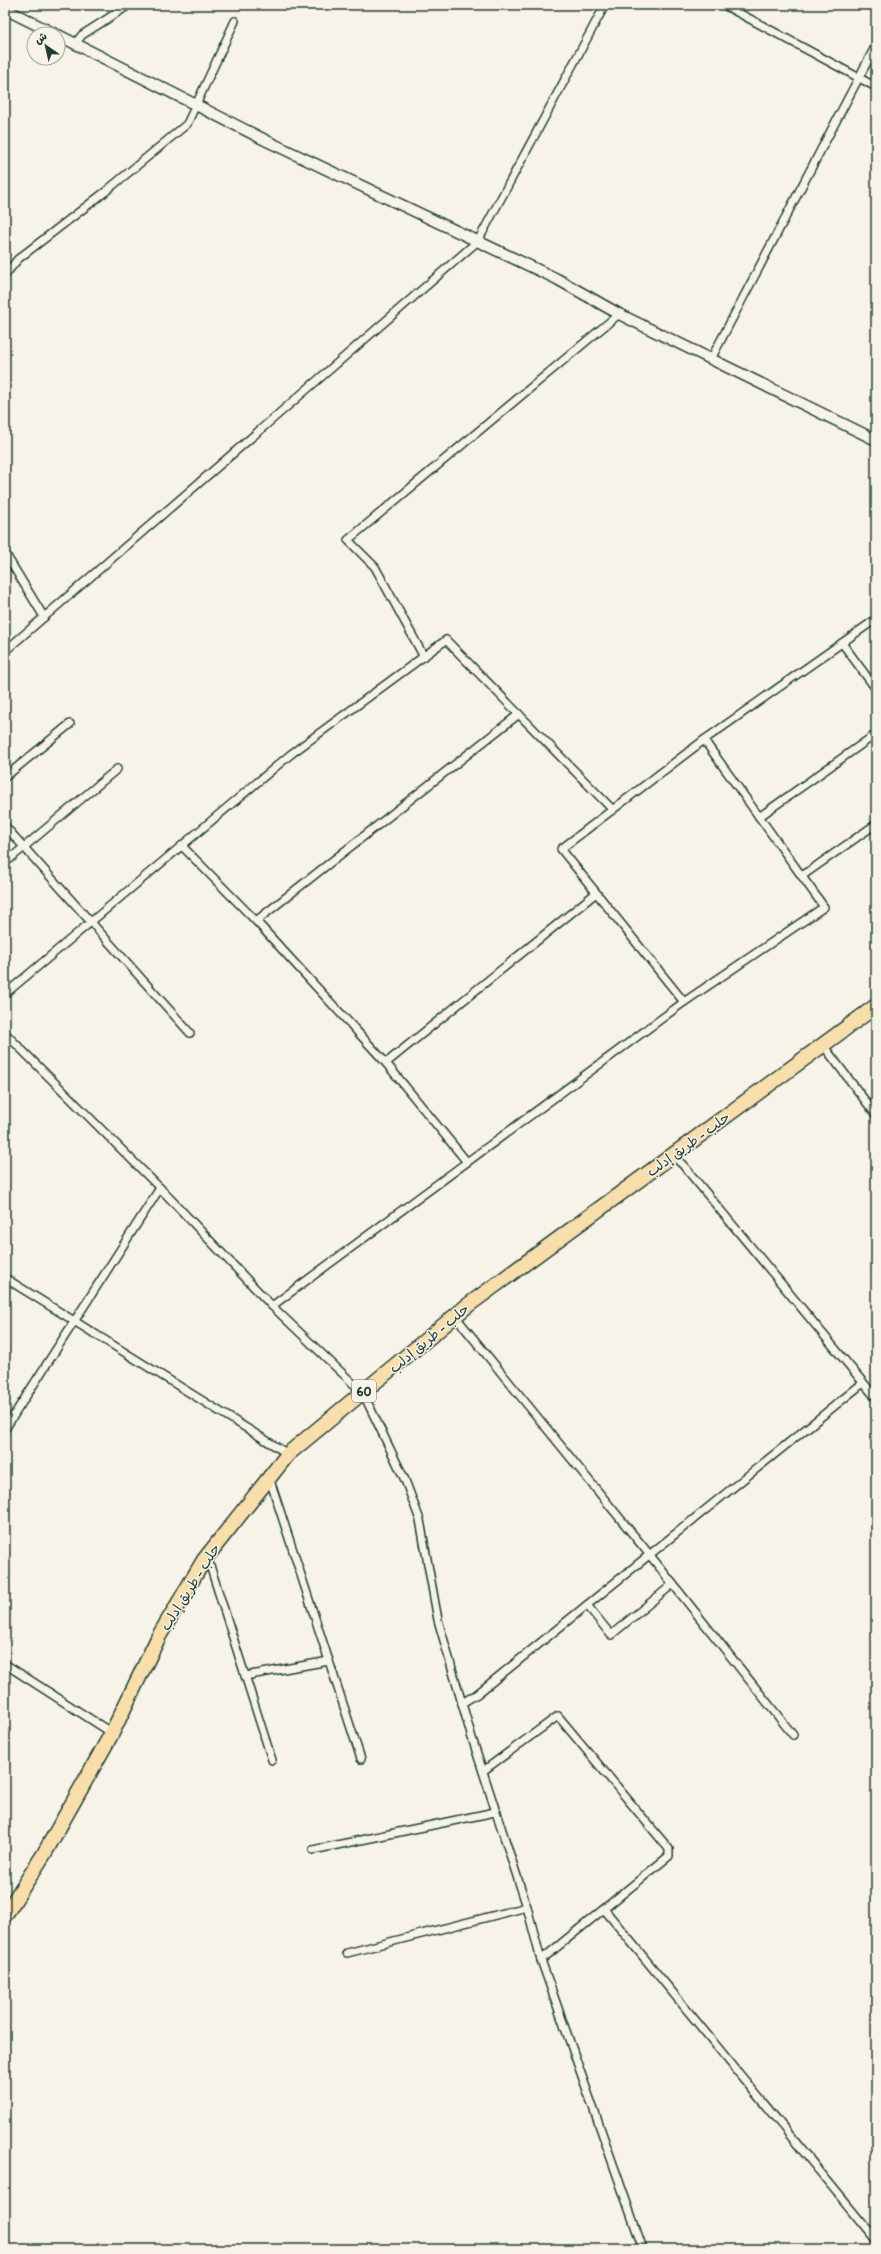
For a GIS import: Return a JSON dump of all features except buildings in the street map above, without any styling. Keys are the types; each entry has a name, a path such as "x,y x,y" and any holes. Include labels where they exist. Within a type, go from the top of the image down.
{"highway":[{"name":"حلب - طريق إدلب","path":"5,1915 44,1854 112,1733 159,1636 207,1556 288,1454 455,1316 876,1006"}],"street":[{"path":"75,44 82,35 118,8 129,5"},
{"path":"5,651 478,241 605,5"},
{"path":"724,5 876,87"},
{"path":"5,9 39,26"},
{"path":"5,275 18,259 105,192 187,124 235,21"},
{"path":"66,40 196,105 557,279 619,314 876,440"},
{"path":"711,359 876,45"},
{"path":"424,656 375,567 348,540 619,314"},
{"path":"5,553 44,617"},
{"path":"684,1002 561,849 704,740 876,619"},
{"path":"5,994 291,754 446,640 613,810"},
{"path":"842,643 876,689"},
{"path":"256,920 519,714"},
{"path":"5,776 70,724"},
{"path":"759,817 876,734"},
{"path":"272,1306 684,1002 824,907 704,740"},
{"path":"5,863 116,769"},
{"path":"802,876 876,824"},
{"path":"5,826 190,1033"},
{"path":"182,846 256,920 386,1063 467,1162"},
{"path":"386,1063 596,893"},
{"path":"5,1033 160,1188 272,1306 363,1393 406,1480 420,1520 438,1620 495,1812 527,1907 541,1960 643,2249"},
{"path":"823,1045 876,1115"},
{"path":"673,1156 683,1165 876,1398"},
{"path":"5,1428 160,1188"},
{"path":"5,1278 288,1454"},
{"path":"455,1316 649,1554 793,1735"},
{"path":"462,1703 477,1694 863,1383"},
{"path":"270,1477 361,1759"},
{"path":"207,1556 272,1760"},
{"path":"587,1605 611,1635 673,1584"},
{"path":"245,1676 329,1661"},
{"path":"5,1664 112,1733"},
{"path":"483,1772 558,1716 669,1849 669,1856 541,1960"},
{"path":"313,1850 495,1812"},
{"path":"347,1953 527,1907"},
{"path":"604,1909 876,2240"}]}
